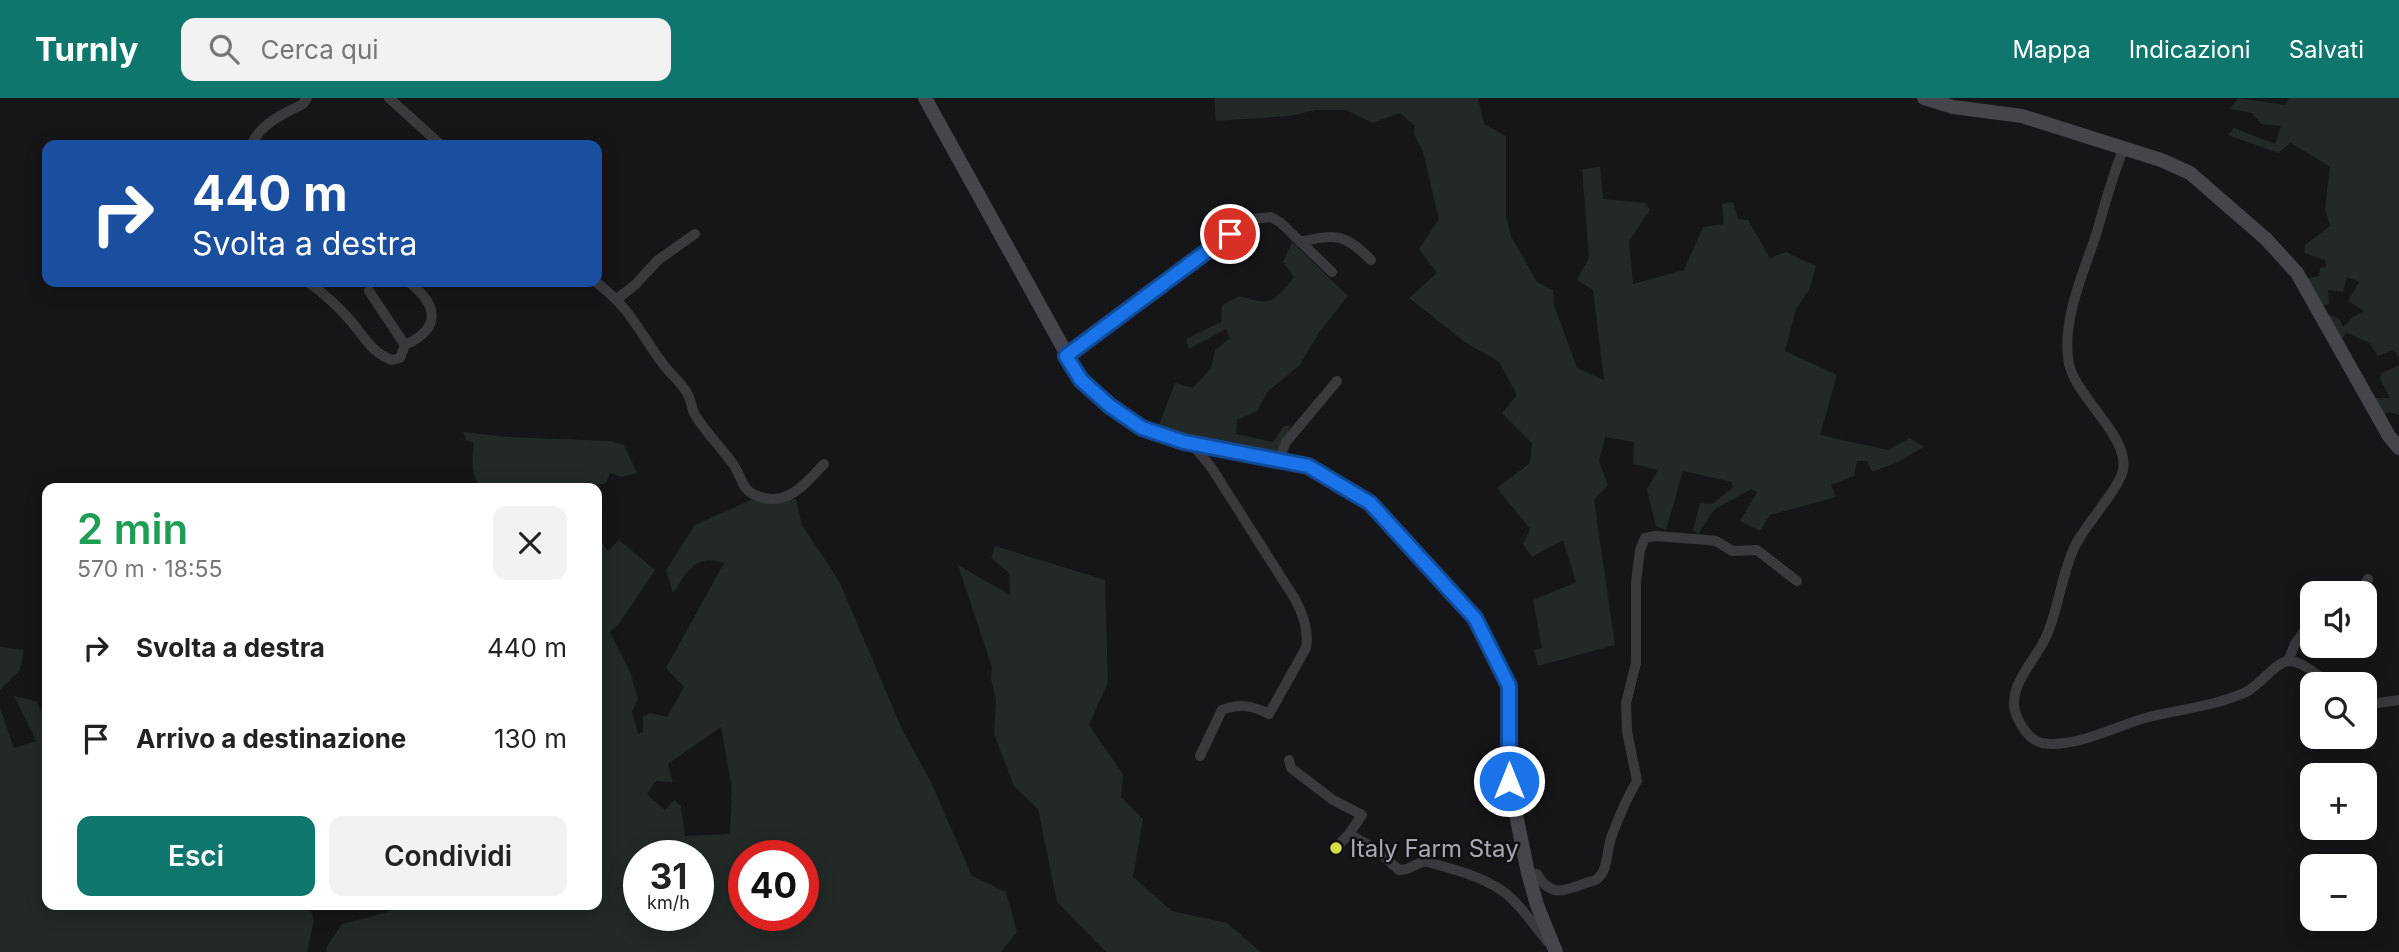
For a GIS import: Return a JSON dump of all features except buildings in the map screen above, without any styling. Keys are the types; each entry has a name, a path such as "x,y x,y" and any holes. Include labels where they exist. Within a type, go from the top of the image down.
{"street":[{"path":"254,140 266,125 303,104 307,98"},
{"path":"388,98 435,140"},
{"path":"925,98 1081,380 1110,406 1142,428 1192,444 1308,466 1370,503 1475,618 1509,686 1509,781 1528,873 1555,950"},
{"path":"1924,98 1953,107 2022,116 2161,160 2190,173 2266,239 2297,273 2389,436 2399,448"},
{"path":"2123,150 2072,314 2068,359 2077,385 2108,426 2123,458 2123,469 2119,480 2088,523 2069,558 2047,636 2015,689 2015,714 2023,729 2040,742 2074,741 2150,717 2208,705 2246,692 2257,686 2282,662 2299,663 2312,672"},
{"path":"1066,356 1251,219 1271,217 1281,223 1332,272"},
{"path":"617,299 636,284 657,260 695,234"},
{"path":"1300,242 1335,236 1354,243 1371,260"},
{"path":"315,287 350,319 377,353 392,360 400,358 405,345 423,334 433,317 432,307 414,287"},
{"path":"602,287 617,299 687,393 694,412 734,465 746,490 769,498 790,496 824,464"},
{"path":"369,291 405,345"},
{"path":"1279,460 1286,442 1337,381"},
{"path":"1192,444 1212,467 1295,599 1302,613 1307,639 1306,648 1269,714 1255,707 1234,705 1222,709 1200,756"},
{"path":"1528,873 1537,874 1545,887 1556,891 1596,880 1601,876 1612,836 1637,781 1627,731 1626,704 1637,654 1636,582 1640,550 1645,538 1656,536 1707,540 1716,541 1732,551 1757,550 1797,581"},
{"path":"2288,661 2300,637"},
{"path":"2377,703 2399,700"},
{"path":"1289,760 1291,768 1333,800 1362,815 1336,848"},
{"path":"1349,834 1374,848 1399,870 1424,861 1495,887 1508,896 1555,950"}],"shaded area":[{"path":"1214,98 1478,98 1484,124 1506,136 1506,216 1511,236 1537,282 1553,290 1554,305 1577,368 1604,380 1593,290 1577,280 1589,258 1582,169 1600,167 1603,199 1645,203 1650,210 1629,241 1633,284 1684,270 1703,227 1724,224 1722,204 1733,202 1738,219 1748,220 1770,258 1786,252 1816,266 1809,290 1796,309 1785,351 1837,375 1820,435 1888,450 1910,438 1924,447 1896,463 1872,472 1867,461 1857,461 1854,476 1831,485 1836,497 1770,515 1760,531 1740,521 1757,492 1751,489 1714,510 1698,534 1693,530 1700,503 1712,504 1732,488 1732,482 1683,471 1666,530 1656,526 1647,489 1658,470 1633,464 1634,442 1605,437 1599,461 1608,485 1594,500 1615,645 1538,666 1534,650 1542,648 1533,600 1576,582 1563,540 1532,557 1523,544 1530,529 1497,488 1530,463 1532,443 1502,413 1517,395 1499,362 1465,342 1409,298 1437,273 1419,249 1439,219 1423,152 1414,134 1415,126 1400,113 1373,123 1346,110 1316,110 1290,116 1216,121"},
{"path":"2238,98 2285,105 2289,98 2399,98 2399,358 2393,350 2378,356 2368,342 2347,333 2341,339 2326,315 2340,320 2343,327 2364,311 2348,301 2359,282 2347,277 2343,292 2328,290 2329,304 2320,306 2305,279 2319,276 2320,268 2326,267 2325,260 2304,253 2305,245 2330,226 2325,209 2330,167 2291,143 2278,153 2228,135 2234,128 2275,144 2281,126 2261,124 2252,113 2230,109"},
{"path":"1292,242 1348,296 1320,331 1300,365 1268,391 1257,411 1237,420 1236,434 1273,442 1284,426 1291,426 1276,455 1189,437 1158,427 1175,383 1193,388 1211,368 1215,350 1230,338 1226,329 1189,349 1186,339 1221,322 1222,305 1240,296 1265,301 1282,292 1294,277 1283,262"},
{"path":"2399,365 2399,415 2388,412 2382,417 2372,398 2390,398 2380,379 2382,373"},
{"path":"463,432 507,437 611,441 624,445 637,473 622,477 610,473 606,483 602,484 478,483 473,467 474,443 466,440"},
{"path":"796,499 802,525 839,581 902,729 931,782 972,876 1006,892 1017,932 1001,952 326,952 327,946 342,924 389,910 602,910 602,542 608,551 619,540 655,570 618,625 610,632 631,674 638,699 632,712 638,734 643,732 643,717 650,713 667,717 684,687 666,668 724,563 698,563 688,571 673,593 666,570 695,525 751,500","holes":["721,727 732,789 730,834 685,836 681,806 674,800 665,810 647,794 656,781 673,782 668,764"]},
{"path":"995,546 1105,580 1108,682 1089,725 1123,774 1121,797 1143,819 1133,877 1172,911 1227,923 1261,952 1106,952 1057,902 1038,809 1014,786 994,734 996,700 991,679 992,667 958,565 1010,595 1009,573 991,558"},
{"path":"0,647 24,650 20,670 0,690"},
{"path":"14,696 36,701 42,712 42,910 311,910 314,921 307,952 0,952 0,708 14,748 36,741"}],"place":[{"name":"Italy Farm Stay","path":"1336,848"}],"route":[{"path":"1230,234 1066,356 1081,380 1110,406 1142,428 1184,442 1308,466 1370,503 1475,618 1509,686 1509,781"}]}
